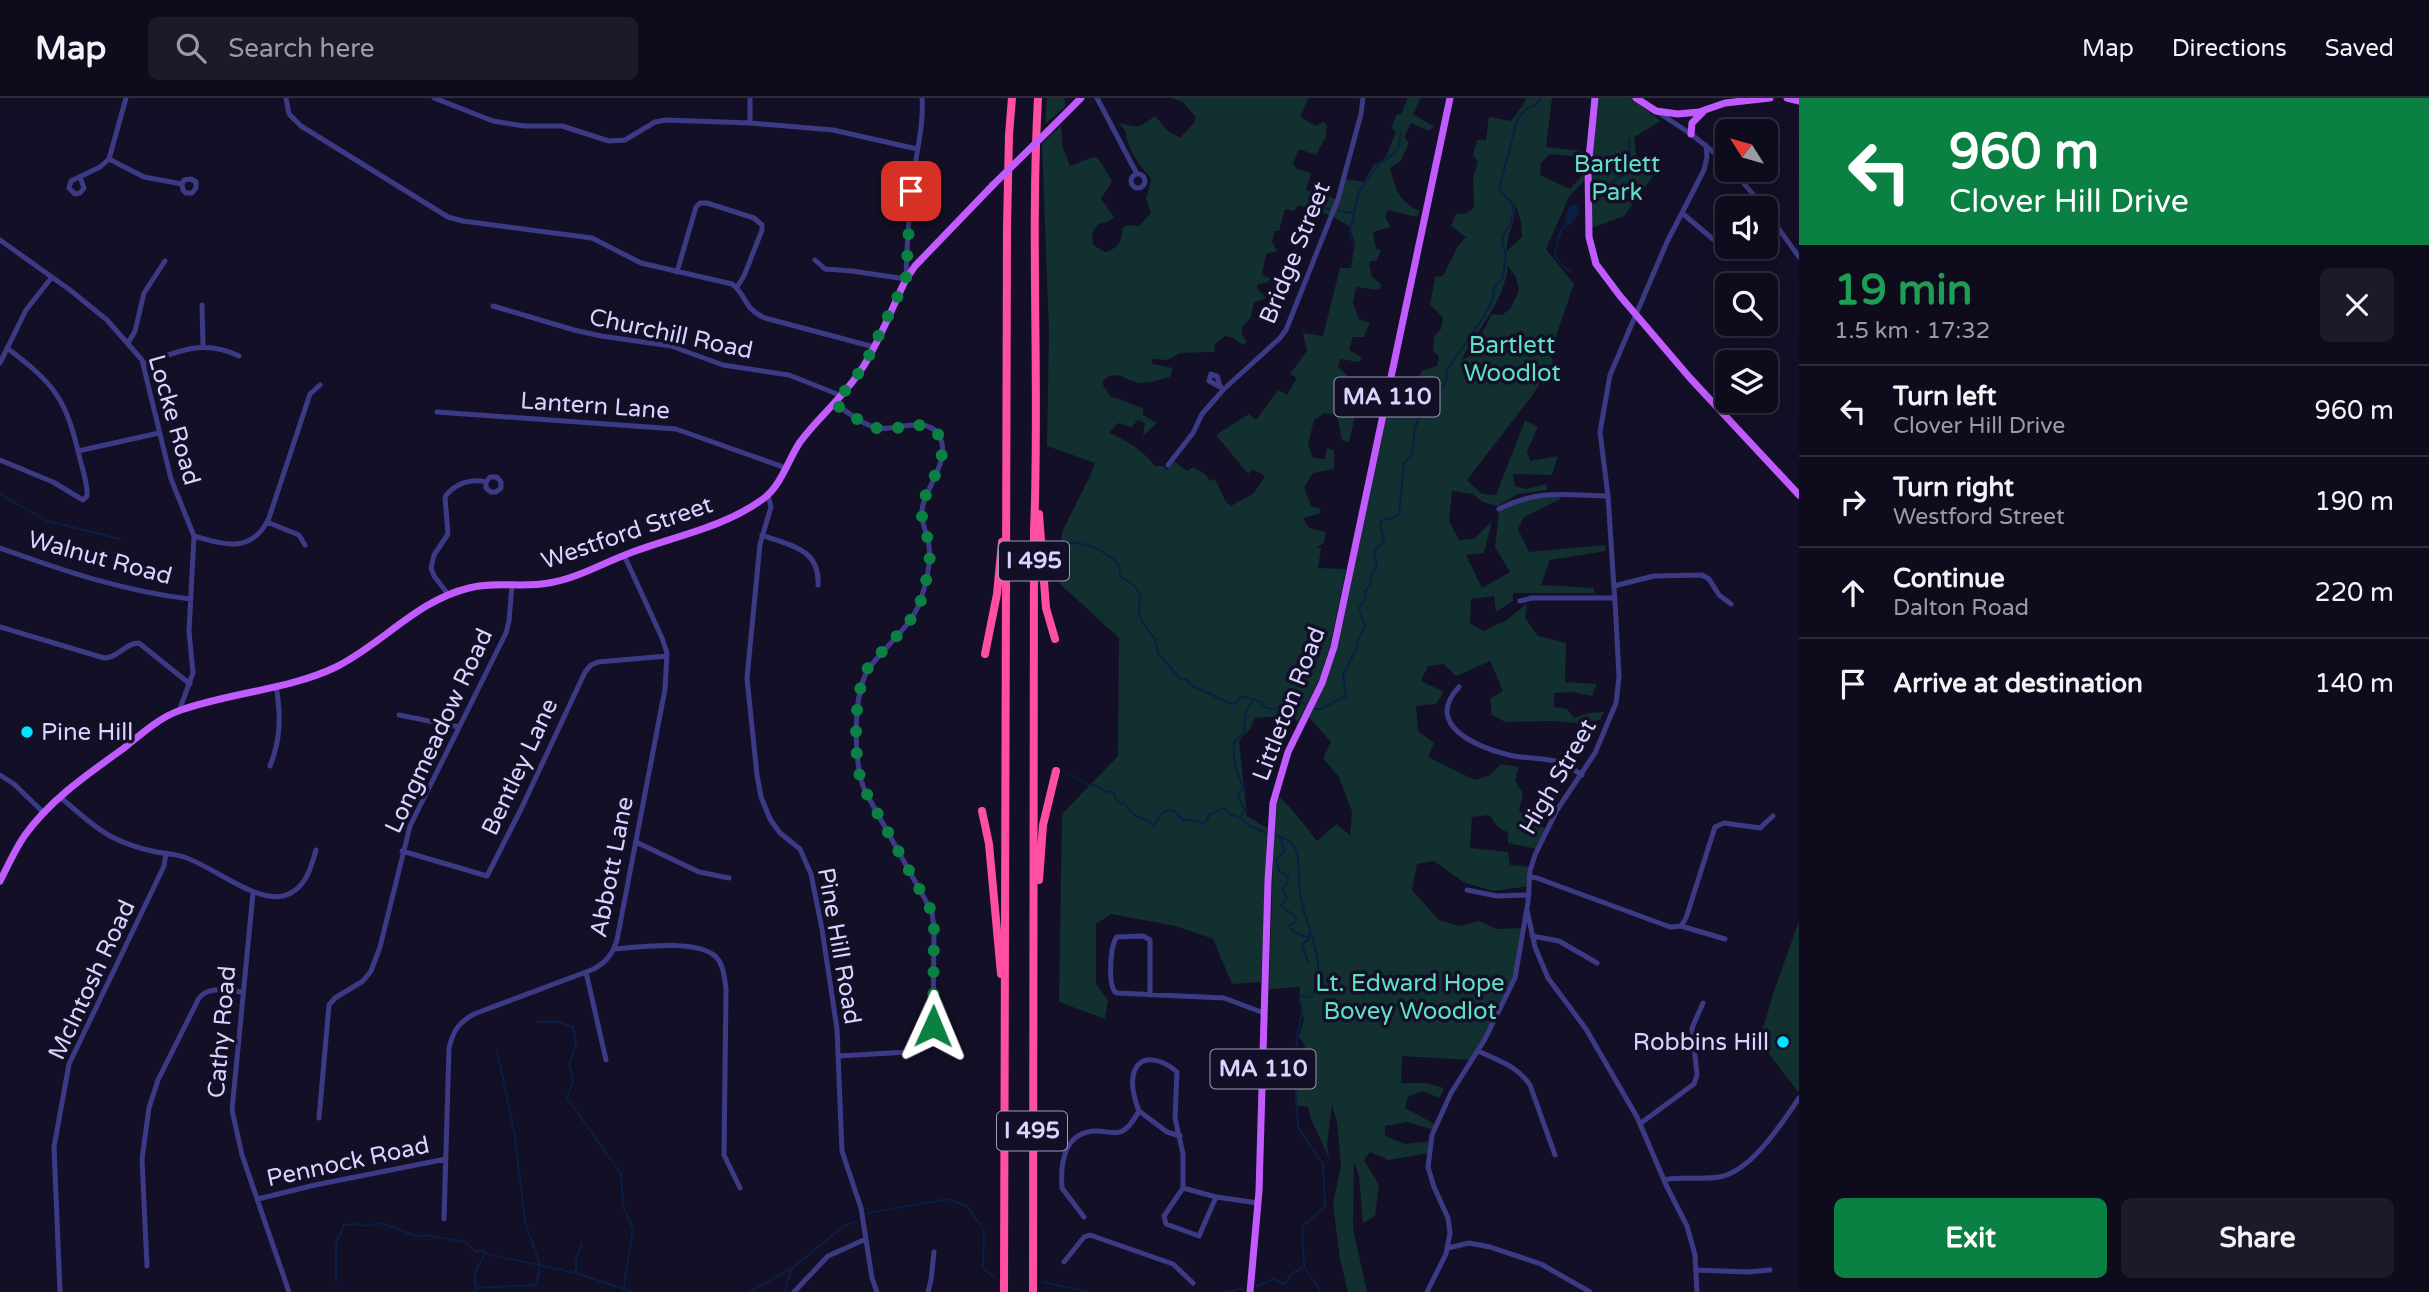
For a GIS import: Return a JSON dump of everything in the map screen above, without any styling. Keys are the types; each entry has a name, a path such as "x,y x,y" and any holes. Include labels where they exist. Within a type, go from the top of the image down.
{"highway":[{"name":"I 495","path":"1004,1292 1007,193 1012,98"},
{"name":"I 495","path":"1032,1292 1035,210 1038,98"},
{"path":"1036,454 1046,608 1055,639"},
{"path":"985,654 997,594 1007,501"},
{"path":"1033,971 1042,825 1056,771"},
{"path":"982,811 989,844 999,963 1005,997"}],"main road":[{"name":"Westford Street","path":"0,881 23,839 60,797 90,771 179,711 306,679 342,664 414,614 449,594 488,584 512,585 563,580 624,555 734,517 768,495 803,438 842,396 864,366 906,279 919,261 1081,98"},
{"name":"Littleton Road","path":"1250,1292 1258,1203 1270,846 1275,793 1285,760 1331,659 1450,98"},
{"path":"1595,98 1587,168 1588,237 1604,277 1728,421 1799,495"},
{"path":"1636,98 1656,111 1678,114 1705,110 1735,98"},
{"path":"1725,103 1770,98"},
{"path":"1787,98 1799,101"},
{"path":"1691,134 1692,123 1705,110"}],"street":[{"path":"80,177 109,159 126,98"},
{"path":"286,98 291,117 300,126 446,216 467,222 592,238 637,261 737,287 747,306 761,317 874,347"},
{"path":"434,98 493,121 524,126 562,126 609,141 625,140 655,122 666,120 833,130 917,149"},
{"path":"750,98 750,123"},
{"path":"815,260 825,269 906,279 908,216 923,115 922,98"},
{"path":"1097,98 1137,174"},
{"name":"Bridge Street","path":"1168,465 1222,388 1286,330 1338,199 1362,114 1363,98"},
{"path":"1656,111 1715,153"},
{"name":"High Street","path":"1427,1292 1448,1248 1449,1223 1430,1173 1429,1147 1434,1130 1451,1093 1478,1051 1515,978 1529,895 1529,877 1535,855 1554,816 1582,775 1607,730 1616,703 1619,677 1615,598 1608,496 1600,432 1610,375 1704,170 1706,145"},
{"path":"109,159 144,177 182,184"},
{"path":"1743,182 1754,196"},
{"path":"677,272 695,209 700,203 707,203 754,218 762,225 744,276 737,287"},
{"path":"1682,213 1715,241"},
{"path":"1778,227 1799,257"},
{"name":"Locke Road","path":"0,240 107,320 139,356 143,365 178,499 190,521 194,536 189,631 194,673 179,711"},
{"path":"907,254 919,261"},
{"path":"128,343 135,331 145,293 165,261"},
{"path":"0,363 26,310 52,277"},
{"path":"202,305 203,345"},
{"name":"Churchill Road","path":"493,306 601,337 671,346 723,365 789,376 842,396"},
{"path":"143,365 203,345 239,356"},
{"path":"0,460 53,482 83,500 88,491 65,408 52,386 7,348"},
{"path":"194,536 226,544 238,544 257,535 267,522 310,394 320,385"},
{"path":"835,404 875,427 888,429 911,425 932,429 940,437 941,448 938,469 926,494 922,512 929,550 922,596 914,615 872,663 862,680 858,694 857,754 863,787 932,912 933,1026 926,1042 913,1050 839,1056"},
{"name":"Lantern Lane","path":"437,412 676,429 786,468"},
{"path":"78,451 159,433"},
{"path":"449,594 432,568 434,555 448,534 445,498 453,489 466,482 485,482"},
{"path":"1499,509 1528,496 1565,493 1608,496"},
{"name":"Pine Hill Road","path":"768,495 771,507 762,535 754,590 747,678 757,775 761,797 770,819 780,833 800,849 811,874 830,975 839,1056 842,1151 859,1202 872,1278 877,1292"},
{"path":"267,522 299,535 306,545"},
{"path":"762,535 811,556 817,567 818,585"},
{"name":"Walnut Road","path":"0,548 114,584 161,596 191,599"},
{"name":"Abbott Lane","path":"444,1219 449,1048 455,1030 474,1014 606,962 614,948 665,689 667,656 663,638 624,555"},
{"path":"1614,586 1654,576 1702,575 1709,579 1719,595 1731,604"},
{"name":"Longmeadow Road","path":"319,1118 329,1005 335,998 358,985 371,971 380,947 402,851 416,811 506,633 512,585"},
{"path":"1520,601 1532,598 1615,598"},
{"path":"0,627 104,658 114,657 133,643 139,643 190,684"},
{"name":"Bentley Lane","path":"402,851 487,876 585,672 598,662 667,656"},
{"path":"270,766 280,721 276,686"},
{"path":"1459,687 1449,698 1446,708 1447,719 1456,732 1510,755 1555,761 1582,775"},
{"path":"399,715 459,727"},
{"path":"0,775 14,784 44,813"},
{"path":"60,797 109,835 134,846 200,863 253,892 275,896 293,892 306,878 316,850"},
{"path":"1681,926 1686,918 1715,827 1724,823 1760,828 1773,816"},
{"path":"636,842 699,872 729,878"},
{"name":"McIntosh Road","path":"60,1292 54,1147 69,1065 164,866 166,853"},
{"path":"1529,877 1542,879 1670,927 1681,926 1725,939"},
{"path":"1468,890 1497,896 1529,895"},
{"name":"Cathy Road","path":"253,892 232,1110 242,1155 289,1292"},
{"path":"1527,909 1532,936 1550,983 1586,1029 1641,1124 1687,1226 1697,1270 1697,1292"},
{"path":"1150,995 1150,940 1143,936 1117,937 1112,945 1112,990 1117,993 1150,995 1224,998 1264,1013"},
{"path":"1532,936 1559,941 1597,963"},
{"path":"614,948 682,946 709,952 721,965 726,988 724,1155 740,1188"},
{"path":"586,972 606,1060"},
{"path":"147,1266 142,1159 154,1091 203,992 243,992"},
{"path":"1641,1124 1694,1084 1697,1075 1692,1028 1703,1003"},
{"path":"1478,1051 1514,1067 1524,1075 1555,1155"},
{"path":"1180,1136 1167,1132 1139,1111 1134,1099 1133,1074 1141,1062 1156,1059 1169,1064 1177,1072 1175,1118 1180,1136 1183,1154 1183,1188 1164,1216 1166,1224 1199,1236 1216,1197"},
{"path":"1664,1180 1712,1178 1738,1171 1799,1098"},
{"path":"1084,1217 1062,1188 1063,1165 1068,1144 1073,1137 1086,1132 1120,1132 1128,1127 1139,1111"},
{"name":"Pennock Road","path":"258,1199 446,1159"},
{"path":"1183,1188 1216,1197 1258,1203"},
{"path":"1064,1262 1084,1237 1090,1235 1173,1264 1193,1283"},
{"path":"794,1292 828,1256 866,1238"},
{"path":"1448,1248 1469,1243 1490,1247 1541,1264 1590,1292"},
{"path":"928,1292 934,1252"},
{"path":"1697,1270 1770,1270"}],"green space":[{"path":"1047,98 1064,98 1066,106 1045,124"},
{"path":"1171,98 1309,98 1300,116 1315,126 1324,122 1327,125 1326,136 1316,155 1299,149 1293,163 1297,169 1311,173 1306,190 1337,199 1344,179 1364,182 1374,165 1386,157 1396,131 1391,128 1408,98 1421,98 1413,114 1434,127 1428,131 1411,123 1404,137 1409,142 1401,161 1390,168 1399,194 1408,204 1420,211 1417,217 1388,210 1385,217 1391,227 1373,232 1376,249 1381,250 1377,260 1369,262 1372,277 1382,285 1379,290 1356,287 1353,303 1359,319 1370,323 1364,337 1353,337 1349,350 1362,357 1359,362 1340,359 1338,367 1357,389 1352,407 1356,412 1349,442 1342,440 1337,415 1325,413 1314,420 1308,445 1313,458 1325,459 1327,448 1334,451 1334,469 1313,473 1304,487 1311,506 1321,509 1319,514 1303,518 1309,528 1326,532 1324,543 1316,548 1321,548 1318,568 1346,569 1330,646 1319,680 1298,722 1289,713 1284,716 1255,718 1250,729 1239,741 1247,816 1267,828 1261,982 1232,984 1213,939 1176,926 1111,914 1096,924 1096,984 1108,1000 1105,1019 1059,1002 1062,814 1118,756 1119,638 1060,584 1062,532 1095,463 1047,446 1049,332 1042,143 1061,126 1063,148 1070,166 1093,157 1098,158 1112,181 1101,199 1114,217 1098,224 1092,234 1093,245 1105,252 1109,251 1118,244 1122,228 1128,225 1139,226 1151,213 1146,198 1150,177 1134,156 1126,132 1119,123 1137,126 1155,116 1169,132 1180,138 1196,117 1183,102","holes":["1298,205 1332,216 1349,226 1355,242 1351,268 1340,268 1323,336 1303,333 1307,351 1290,374 1297,378 1287,395 1278,390 1256,420 1249,414 1216,435 1248,474 1253,469 1265,476 1254,493 1231,506 1226,502 1215,479 1210,481 1193,467 1187,471 1174,461 1167,470 1163,466 1155,466 1134,446 1109,433 1118,423 1131,427 1138,420 1145,423 1143,436 1157,423 1143,415 1143,408 1111,397 1103,385 1103,380 1117,375 1141,383 1156,381 1170,377 1173,368 1152,364 1152,359 1168,360 1180,353 1214,352 1215,344 1225,336 1243,345 1247,342 1242,334 1242,327 1251,317 1254,303 1266,298 1257,288 1258,284 1268,283 1270,278 1262,275 1266,254 1277,251 1272,242 1275,231 1279,231 1285,209 1294,211"]},
{"path":"1526,98 1552,98 1546,147 1582,151 1581,157 1550,154 1541,163 1540,175 1570,189 1583,174 1584,181 1570,195 1546,249 1574,284 1550,353 1553,362 1534,393 1467,480 1482,494 1496,495 1525,420 1538,427 1527,451 1530,461 1558,456 1552,475 1513,474 1515,486 1526,489 1547,484 1547,490 1518,494 1498,506 1483,502 1473,494 1452,491 1449,521 1459,540 1474,539 1492,521 1484,553 1466,555 1482,588 1510,572 1495,547 1499,511 1521,500 1545,496 1562,498 1524,517 1518,529 1529,552 1605,545 1606,551 1550,560 1541,585 1594,588 1594,593 1513,593 1513,601 1496,612 1494,596 1471,599 1470,623 1483,631 1507,620 1527,603 1525,618 1538,636 1566,643 1565,682 1597,684 1592,696 1572,692 1554,693 1554,707 1567,709 1574,718 1604,712 1600,720 1575,723 1505,722 1492,715 1490,699 1503,691 1490,661 1456,676 1444,664 1428,666 1421,681 1444,692 1436,704 1416,706 1418,731 1434,743 1428,757 1475,780 1490,775 1501,764 1519,767 1515,780 1523,794 1519,811 1547,830 1537,849 1508,843 1508,833 1497,826 1489,815 1472,817 1470,848 1508,852 1510,865 1530,867 1529,886 1493,891 1463,882 1434,861 1417,864 1412,890 1439,920 1459,926 1479,921 1496,929 1523,928 1517,973 1471,1060 1402,1056 1401,1083 1426,1083 1444,1088 1440,1098 1422,1091 1408,1097 1405,1108 1436,1125 1434,1130 1407,1122 1385,1126 1385,1136 1405,1144 1430,1141 1429,1153 1388,1160 1370,1152 1364,1160 1379,1185 1375,1216 1363,1223 1359,1176 1354,1162 1353,1228 1367,1292 1348,1292 1340,1259 1333,1204 1341,1165 1337,1122 1332,1105 1327,1145 1329,1158 1308,1107 1298,1106 1295,1102 1296,1088 1304,1078 1302,1057 1305,1046 1299,1037 1304,1019 1300,1007 1300,987 1269,989 1275,793 1317,841 1336,824 1350,835 1352,812 1339,777 1323,758 1331,742 1306,714 1327,671 1385,407 1388,408 1389,404 1410,413 1417,394 1395,387 1396,382 1418,380 1422,371 1437,366 1439,356 1433,351 1434,336 1441,329 1443,317 1430,305 1435,277 1443,276 1457,248 1466,237 1451,226 1456,214 1466,213 1474,208 1473,177 1478,162 1473,155 1477,140 1486,140 1489,117 1511,121","holes":["1514,201 1521,221 1522,237 1507,251","1508,266 1516,277 1519,291 1510,309 1502,315 1492,314 1469,357 1461,360 1496,303 1506,279"]},
{"name":"Bartlett Park","path":"1598,98 1630,98 1661,121 1634,137 1637,161 1653,176 1624,216 1592,228 1591,162"},
{"path":"1799,921 1799,1093 1759,1041"}],"water":[{"path":"1575,204 1579,208 1578,215 1570,225 1564,226 1568,208"}],"waterway":[{"path":"1314,709 1321,709 1346,696 1343,675 1365,626 1359,608 1366,598 1365,591 1371,584 1370,578 1377,564 1374,552 1385,540 1380,527 1381,521 1399,514 1404,463 1412,455 1420,414 1434,399 1436,391 1443,386 1447,370 1483,318 1493,299 1494,288 1503,278 1506,253 1502,244 1503,236 1511,223 1513,213 1512,203 1499,190 1517,120 1541,98"},
{"path":"1354,248 1350,231 1359,192 1380,162 1398,149 1401,133"},
{"path":"1594,199 1625,173 1630,157 1629,139"},
{"path":"1307,206 1315,204 1329,209"},
{"path":"1338,210 1348,213 1355,211"},
{"path":"1564,226 1555,253 1559,262 1570,272"},
{"path":"0,494 47,521 120,539"},
{"path":"1046,540 1059,546 1066,543 1090,546 1118,564 1121,577 1136,587 1140,595 1139,613 1155,639 1158,654 1181,679 1186,679 1191,685 1231,704 1235,704 1241,696 1250,699"},
{"path":"1267,833 1250,826 1240,818 1245,809 1238,797 1244,788 1236,766 1234,742 1244,733 1245,715 1253,699 1266,708 1276,709 1297,700 1309,706"},
{"path":"1066,774 1088,785 1096,785 1115,793 1114,796 1120,804 1125,803 1134,815 1154,825 1161,814 1169,810 1173,810 1183,820 1199,821 1201,824 1206,822 1209,815 1224,808 1229,814 1238,817"},
{"path":"1272,834 1288,841 1295,848 1302,904 1318,961 1316,987 1310,997 1299,998 1302,1011 1297,1039 1295,1079 1298,1127 1323,1164 1325,1206 1302,1227 1304,1267 1321,1292"},
{"path":"1279,837 1284,852 1276,859 1279,871 1288,877 1282,890 1287,898 1281,905 1296,918 1296,922 1289,926 1297,934 1308,937"},
{"path":"1308,962 1302,944 1308,940 1310,933"},
{"path":"537,1022 558,1022 573,1027 576,1045 569,1064 573,1082 567,1098 621,1174 623,1206 633,1229 624,1286"},
{"path":"474,1292 477,1288 536,1285 540,1265 525,1222 515,1136 497,1050"},
{"path":"868,1213 948,1199 967,1206 984,1230 983,1268 995,1278"},
{"path":"749,1292 791,1269 844,1226 857,1221"},
{"path":"336,1282 336,1244 344,1225 366,1226 381,1223 419,1237 425,1235 465,1242 476,1252 482,1250 487,1254 576,1273 633,1292"},
{"path":"576,1273 576,1259 582,1244"},
{"path":"476,1287 475,1274 485,1254"},
{"path":"1257,1286 1274,1279 1284,1284 1294,1272 1302,1268"},
{"path":"785,1292 791,1269"},
{"path":"1043,1282 1089,1292"},
{"path":"1225,1292 1244,1288"}],"place":[{"name":"Pine Hill","path":"27,732"},
{"name":"Robbins Hill","path":"1783,1042"}],"route":[{"path":"911,191 906,279 864,366 835,404 875,427 888,429 911,425 932,429 939,435 941,443 940,463 926,494 921,519 929,550 922,596 914,615 872,663 862,680 858,694 857,754 863,787 932,912 933,1026"}],"park label":[{"name":"Bartlett Woodlot","path":"1512,359"},
{"name":"Lt. Edward Hope Bovey Woodlot","path":"1410,997"}]}
